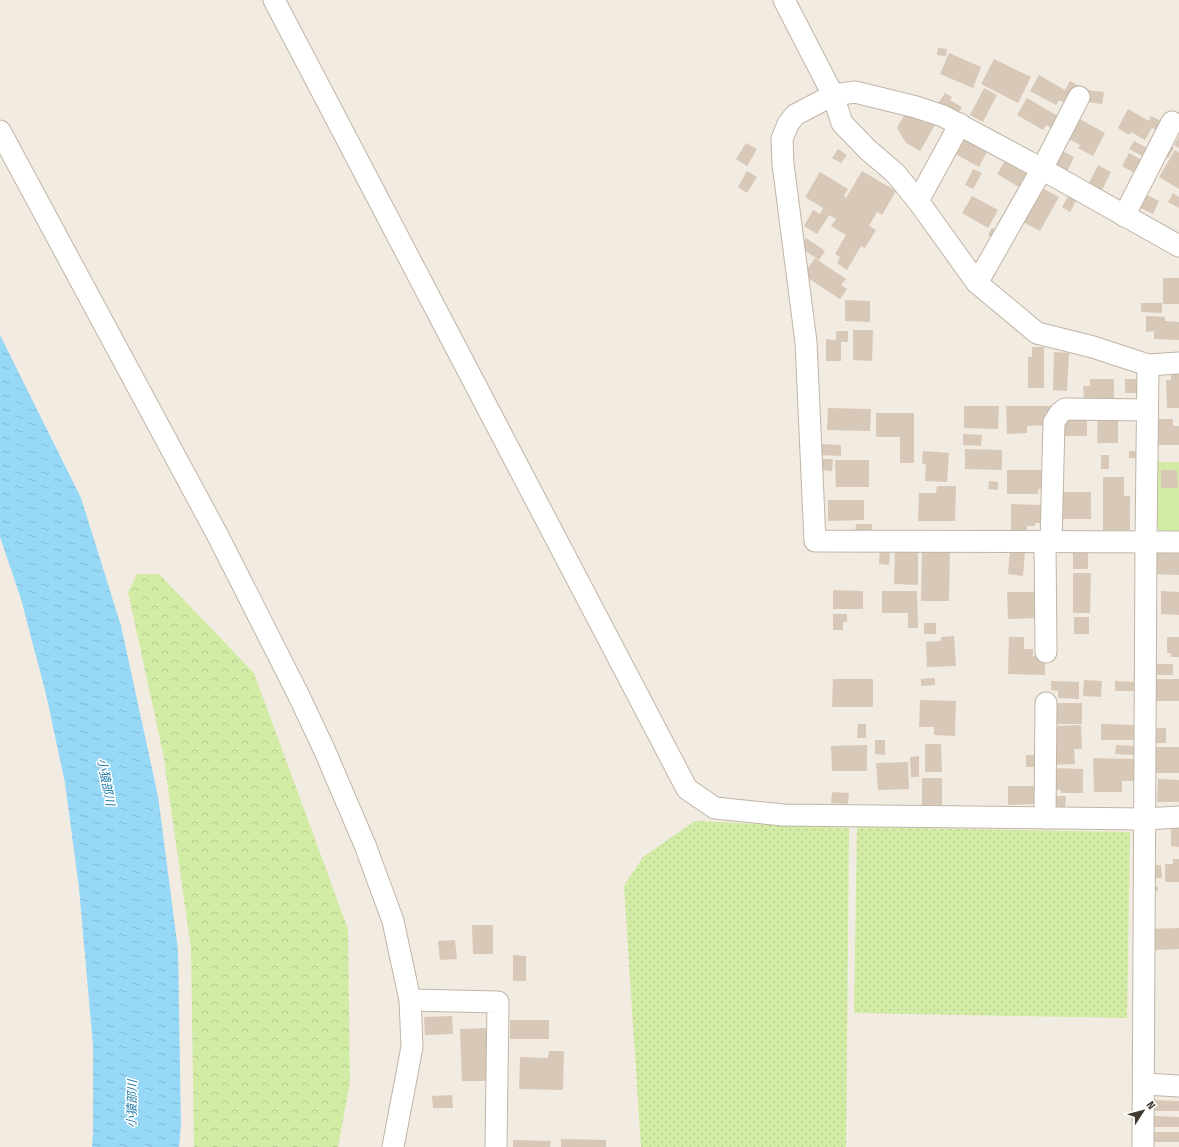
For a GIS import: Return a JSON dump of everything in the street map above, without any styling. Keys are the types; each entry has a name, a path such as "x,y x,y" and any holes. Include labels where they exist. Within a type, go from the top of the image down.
{"street":[{"path":"274,0 687,789 715,808 783,815 1145,819 1179,817"},
{"path":"784,0 833,95 842,124 867,149 895,173 918,201 977,283 1038,334 1093,347 1148,365 1179,363"},
{"path":"1179,246 960,124 943,116 916,107 855,92 833,95 795,115 788,124 782,139 783,164 806,342 815,541 1179,542"},
{"path":"977,283 1042,169 1079,97"},
{"path":"1124,216 1172,122"},
{"path":"918,201 960,124"},
{"path":"0,131 218,536 324,749 365,845 393,921 410,1000 412,1047 392,1147"},
{"path":"1144,1147 1148,365"},
{"path":"1046,652 1048,542 1054,422 1060,413 1066,409 1147,410"},
{"path":"1045,818 1046,703"},
{"path":"410,1000 498,1002 496,1147"},
{"path":"1145,1084 1179,1086"}],"green space":[{"path":"1155,462 1179,462 1179,532 1161,532 1154,525"},
{"path":"137,574 159,574 254,673 348,929 350,1082 338,1147 194,1147 191,948 163,753 128,592"},
{"path":"695,821 849,828 846,1147 641,1147 624,886 643,857"},
{"path":"857,827 1130,832 1127,1018 854,1013"}],"water":[{"name":"小猿部川","path":"0,335 81,498 121,626 158,796 178,950 181,1126 179,1147 92,1147 93,1045 79,888 65,783 46,694 21,599 0,537"}],"building":[{"path":"938,48 947,49 946,56 937,55"},
{"path":"949,53 981,67 973,88 940,74"},
{"path":"994,59 1031,77 1018,103 981,84"},
{"path":"1039,75 1065,90 1070,81 1079,86 1069,105 1059,100 1056,105 1030,91"},
{"path":"984,88 997,95 983,122 970,115"},
{"path":"1087,90 1104,92 1102,104 1086,102"},
{"path":"945,93 952,97 950,100 962,107 956,117 937,105"},
{"path":"1027,98 1061,118 1054,130 1046,125 1043,130 1017,115"},
{"path":"1128,109 1149,121 1151,116 1161,121 1156,130 1152,128 1145,140 1131,132 1129,135 1118,128"},
{"path":"907,110 935,125 920,151 906,143 897,128"},
{"path":"1076,117 1105,133 1093,156 1078,148 1080,145 1065,137"},
{"path":"960,133 989,148 979,167 950,151"},
{"path":"1179,136 1179,148 1174,145"},
{"path":"1134,141 1149,149 1144,157 1129,149"},
{"path":"746,143 757,149 747,166 736,159"},
{"path":"1168,145 1174,148 1168,158 1162,154"},
{"path":"838,149 847,155 841,163 832,158"},
{"path":"1059,149 1074,157 1067,172 1051,164"},
{"path":"1175,150 1179,153 1179,189 1159,177"},
{"path":"1129,153 1145,162 1138,175 1122,166"},
{"path":"1006,159 1028,171 1019,187 997,174"},
{"path":"1098,165 1111,172 1100,194 1087,187"},
{"path":"973,169 982,173 973,189 965,185"},
{"path":"747,171 757,177 747,193 738,187"},
{"path":"862,171 896,191 882,215 877,212 869,226 876,230 865,248 861,246 847,270 837,263 840,257 835,254 846,235 831,226 836,219 829,215 817,234 804,226 813,210 820,214 823,208 805,197 820,172 848,189 844,196 846,198"},
{"path":"1040,187 1059,197 1040,231 1021,221"},
{"path":"1070,193 1078,197 1070,212 1062,207"},
{"path":"1143,193 1159,201 1153,214 1137,206"},
{"path":"1173,193 1179,197 1179,208 1168,202"},
{"path":"972,196 998,210 988,228 962,213"},
{"path":"992,228 1001,233 997,241 988,235"},
{"path":"806,238 825,251 819,260 800,247"},
{"path":"815,258 846,279 841,285 847,289 840,299 803,275"},
{"path":"1163,278 1179,278 1179,304 1163,304"},
{"path":"845,300 870,301 870,322 845,321"},
{"path":"1141,303 1162,303 1162,313 1141,312"},
{"path":"1146,316 1165,317 1165,321 1179,322 1179,340 1154,339 1154,331 1146,332"},
{"path":"853,330 873,330 872,361 853,360"},
{"path":"836,331 848,331 848,342 841,342 841,361 826,361 826,339 836,340"},
{"path":"1032,347 1044,347 1044,388 1028,388 1028,357 1032,357"},
{"path":"1054,352 1069,353 1067,391 1053,390"},
{"path":"1171,368 1179,368 1179,408 1167,408 1166,380 1171,380"},
{"path":"1090,379 1114,379 1114,398 1084,398 1083,386 1090,386"},
{"path":"1125,379 1139,379 1139,393 1125,393"},
{"path":"964,406 999,406 998,429 964,428"},
{"path":"1006,406 1051,406 1051,425 1027,426 1027,433 1007,434"},
{"path":"828,408 871,409 870,431 827,430"},
{"path":"876,413 914,413 914,463 900,463 900,437 876,437"},
{"path":"1098,414 1118,420 1118,443 1097,443"},
{"path":"1156,419 1173,419 1173,426 1179,426 1179,445 1156,445"},
{"path":"1061,420 1087,420 1087,436 1061,436"},
{"path":"963,434 982,435 981,446 963,445"},
{"path":"820,444 841,445 841,456 820,455"},
{"path":"965,449 1002,450 1002,470 965,469"},
{"path":"923,451 949,453 947,482 925,481 926,464 922,464"},
{"path":"1129,451 1138,451 1138,458 1129,458"},
{"path":"1101,455 1109,455 1109,469 1101,469"},
{"path":"820,459 833,459 832,471 820,470"},
{"path":"835,460 869,460 869,487 836,487"},
{"path":"1007,470 1048,470 1048,484 1041,484 1041,489 1038,489 1038,494 1007,494"},
{"path":"1161,470 1177,470 1178,488 1161,488"},
{"path":"1103,477 1124,477 1124,496 1130,496 1130,530 1103,530"},
{"path":"989,481 998,482 998,490 988,489"},
{"path":"937,486 956,486 955,521 918,521 919,493 936,493"},
{"path":"1057,492 1091,492 1091,519 1057,519"},
{"path":"828,500 864,500 864,520 828,521"},
{"path":"1011,504 1045,505 1045,523 1035,523 1035,526 1027,526 1027,535 1011,535"},
{"path":"856,524 872,524 871,534 855,533"},
{"path":"1154,548 1179,549 1179,575 1154,574"},
{"path":"880,550 890,550 889,565 879,564"},
{"path":"895,550 918,550 918,585 894,584"},
{"path":"922,550 950,550 949,601 921,601"},
{"path":"1010,551 1025,552 1023,576 1008,574"},
{"path":"1073,553 1088,553 1088,569 1073,569"},
{"path":"1073,573 1091,573 1090,613 1073,613"},
{"path":"833,590 863,591 863,609 833,609"},
{"path":"882,591 917,591 918,628 908,628 908,613 882,613"},
{"path":"1161,591 1179,592 1179,615 1161,614"},
{"path":"1007,592 1037,592 1038,618 1008,619"},
{"path":"833,614 847,614 847,622 843,622 843,630 833,630"},
{"path":"1074,617 1089,617 1089,634 1074,634"},
{"path":"924,623 936,623 936,634 924,634"},
{"path":"954,636 956,666 927,667 926,642 941,641 941,637"},
{"path":"1009,637 1024,637 1024,649 1033,649 1033,656 1045,656 1045,675 1008,674"},
{"path":"1167,637 1179,637 1179,657 1171,657 1171,653 1167,653"},
{"path":"1153,664 1173,664 1173,675 1153,675"},
{"path":"935,678 935,685 921,686 921,679"},
{"path":"833,679 873,679 873,707 832,707"},
{"path":"1153,679 1179,679 1179,701 1153,701"},
{"path":"1084,680 1102,681 1101,697 1083,696"},
{"path":"1051,681 1079,682 1079,699 1058,698 1058,691 1051,690"},
{"path":"1115,681 1137,682 1136,691 1115,691"},
{"path":"920,700 956,701 955,736 934,735 934,727 919,727"},
{"path":"1050,703 1082,703 1082,724 1054,724"},
{"path":"858,724 866,724 866,738 857,738"},
{"path":"1101,724 1137,725 1137,740 1101,740"},
{"path":"1081,725 1082,749 1074,749 1075,764 1051,765 1049,726"},
{"path":"1152,728 1166,728 1166,743 1152,743"},
{"path":"875,740 885,740 885,755 875,754"},
{"path":"925,744 941,744 942,772 925,772"},
{"path":"867,745 867,771 832,771 831,746"},
{"path":"1116,745 1136,746 1135,755 1115,754"},
{"path":"1152,747 1179,747 1179,773 1152,773"},
{"path":"1026,755 1041,755 1041,767 1026,767"},
{"path":"919,756 919,777 911,777 910,757"},
{"path":"1093,758 1134,759 1134,781 1122,781 1122,792 1094,792"},
{"path":"908,762 909,789 878,790 876,763"},
{"path":"1052,768 1083,769 1083,793 1061,793 1061,790 1051,790"},
{"path":"922,778 942,778 942,805 922,805"},
{"path":"1158,779 1179,780 1179,802 1157,802"},
{"path":"1008,786 1040,786 1040,804 1008,805"},
{"path":"832,792 849,793 848,804 831,803"},
{"path":"1050,796 1066,796 1065,809 1050,809"},
{"path":"1171,825 1179,825 1179,847 1171,846"},
{"path":"1173,859 1179,859 1179,882 1165,882 1165,864 1173,864"},
{"path":"1150,865 1161,865 1162,878 1156,878 1156,883 1150,883"},
{"path":"1150,887 1158,887 1158,891 1150,891"},
{"path":"472,925 493,925 493,954 473,954"},
{"path":"1179,928 1179,949 1151,950 1150,929"},
{"path":"455,940 457,959 440,960 438,941"},
{"path":"513,955 526,956 526,981 513,981"},
{"path":"452,1016 453,1034 425,1035 424,1017"},
{"path":"510,1020 549,1020 549,1039 510,1039"},
{"path":"489,1028 491,1081 462,1081 460,1029"},
{"path":"549,1051 564,1051 563,1090 519,1089 520,1057 548,1058"},
{"path":"452,1095 453,1108 433,1108 432,1096"},
{"path":"1153,1100 1179,1101 1179,1111 1153,1111"},
{"path":"1153,1116 1179,1117 1179,1127 1153,1127"},
{"path":"1152,1132 1179,1132 1179,1142 1152,1142"},
{"path":"561,1139 606,1140 606,1147 561,1147"},
{"path":"513,1140 551,1141 550,1147 513,1147"}]}
